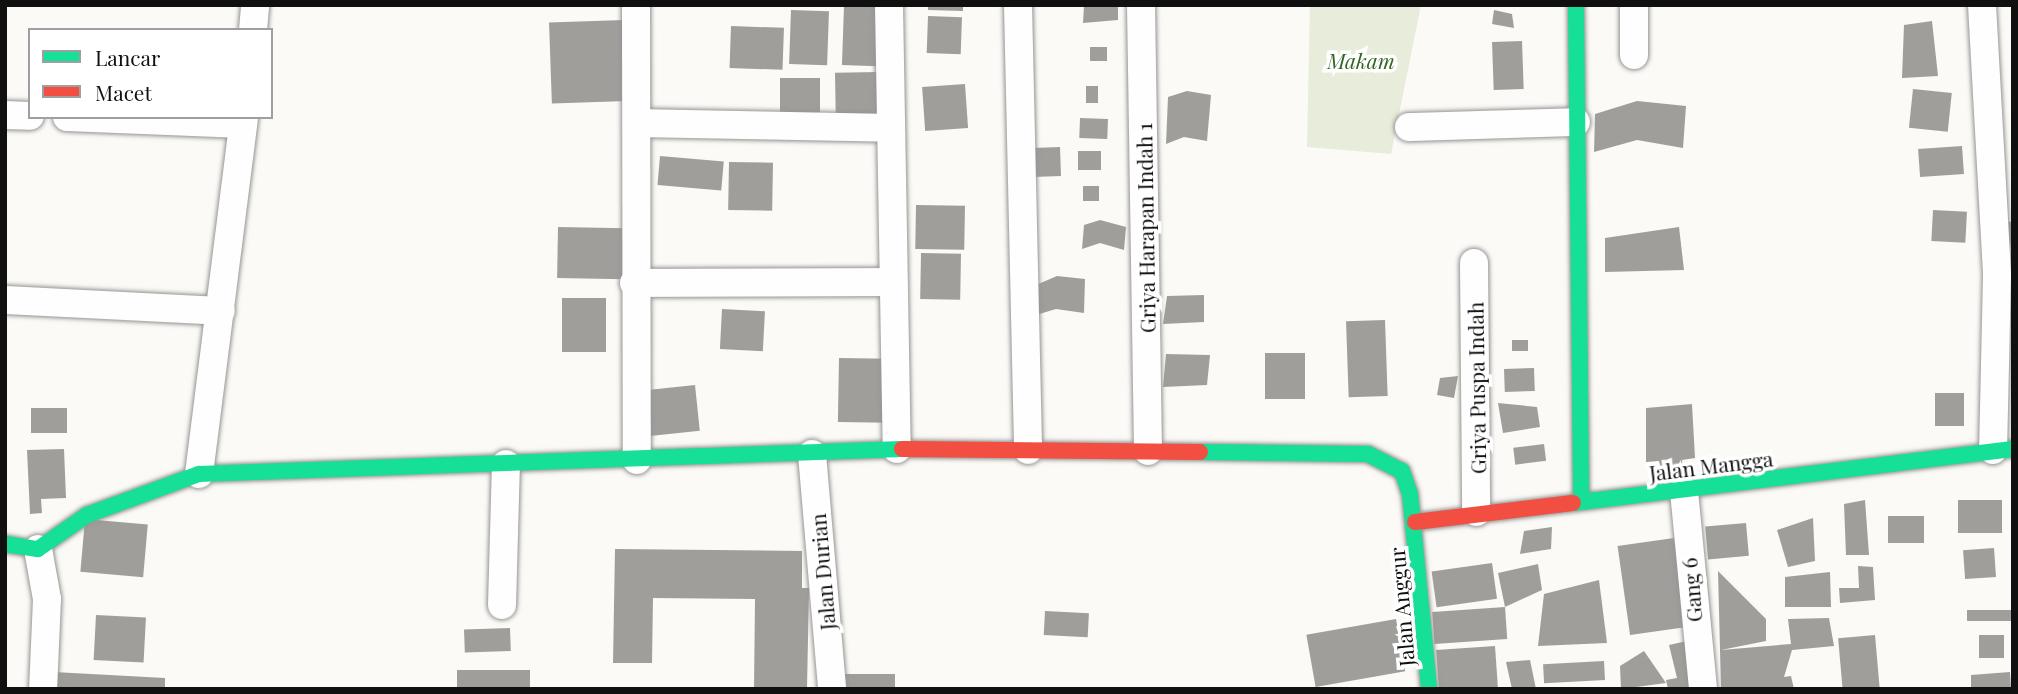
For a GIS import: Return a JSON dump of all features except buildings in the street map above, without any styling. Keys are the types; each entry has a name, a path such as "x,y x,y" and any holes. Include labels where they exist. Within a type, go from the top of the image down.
{"street":[{"path":"253,28 255,5"},
{"path":"636,5 634,283 638,460"},
{"path":"889,5 891,282 897,449"},
{"path":"1018,5 1028,450"},
{"name":"Griya Harapan Indah 1","path":"1141,5 1148,451"},
{"path":"1576,5 1581,501"},
{"path":"1634,5 1634,55"},
{"path":"1982,5 2002,126 2005,276 2003,450"},
{"path":"5,115 28,116"},
{"path":"156,119 244,121 199,474"},
{"path":"1409,127 1576,122"},
{"path":"637,124 890,128"},
{"name":"Griya Puspa Indah","path":"1474,263 1476,512"},
{"path":"634,283 891,282"},
{"path":"5,300 221,311"},
{"name":"Jalan Anggur","path":"38,549 87,515 199,474 897,449 1368,454 1402,471 1415,522 1429,689"},
{"name":"Jalan Mangga","path":"1415,522 1476,512 1684,491 2003,450"},
{"name":"Jalan Durian","path":"812,454 832,689"},
{"path":"502,605 506,464"},
{"name":"Gang 6","path":"1684,491 1703,689"},
{"path":"5,544 38,549 47,599 43,689"}],"green space":[{"name":"Makam","path":"1310,5 1421,5 1391,154 1307,147"}],"traffic: fast":[{"path":"1576,5 1581,501"},
{"path":"5,544 38,549 87,515 199,474 902,449"},
{"path":"1573,503 2013,449"},
{"path":"1200,452 1368,454 1402,471 1410,494 1429,689"}],"traffic: jam":[{"path":"902,449 1200,452"},
{"path":"1415,522 1573,503"}]}
